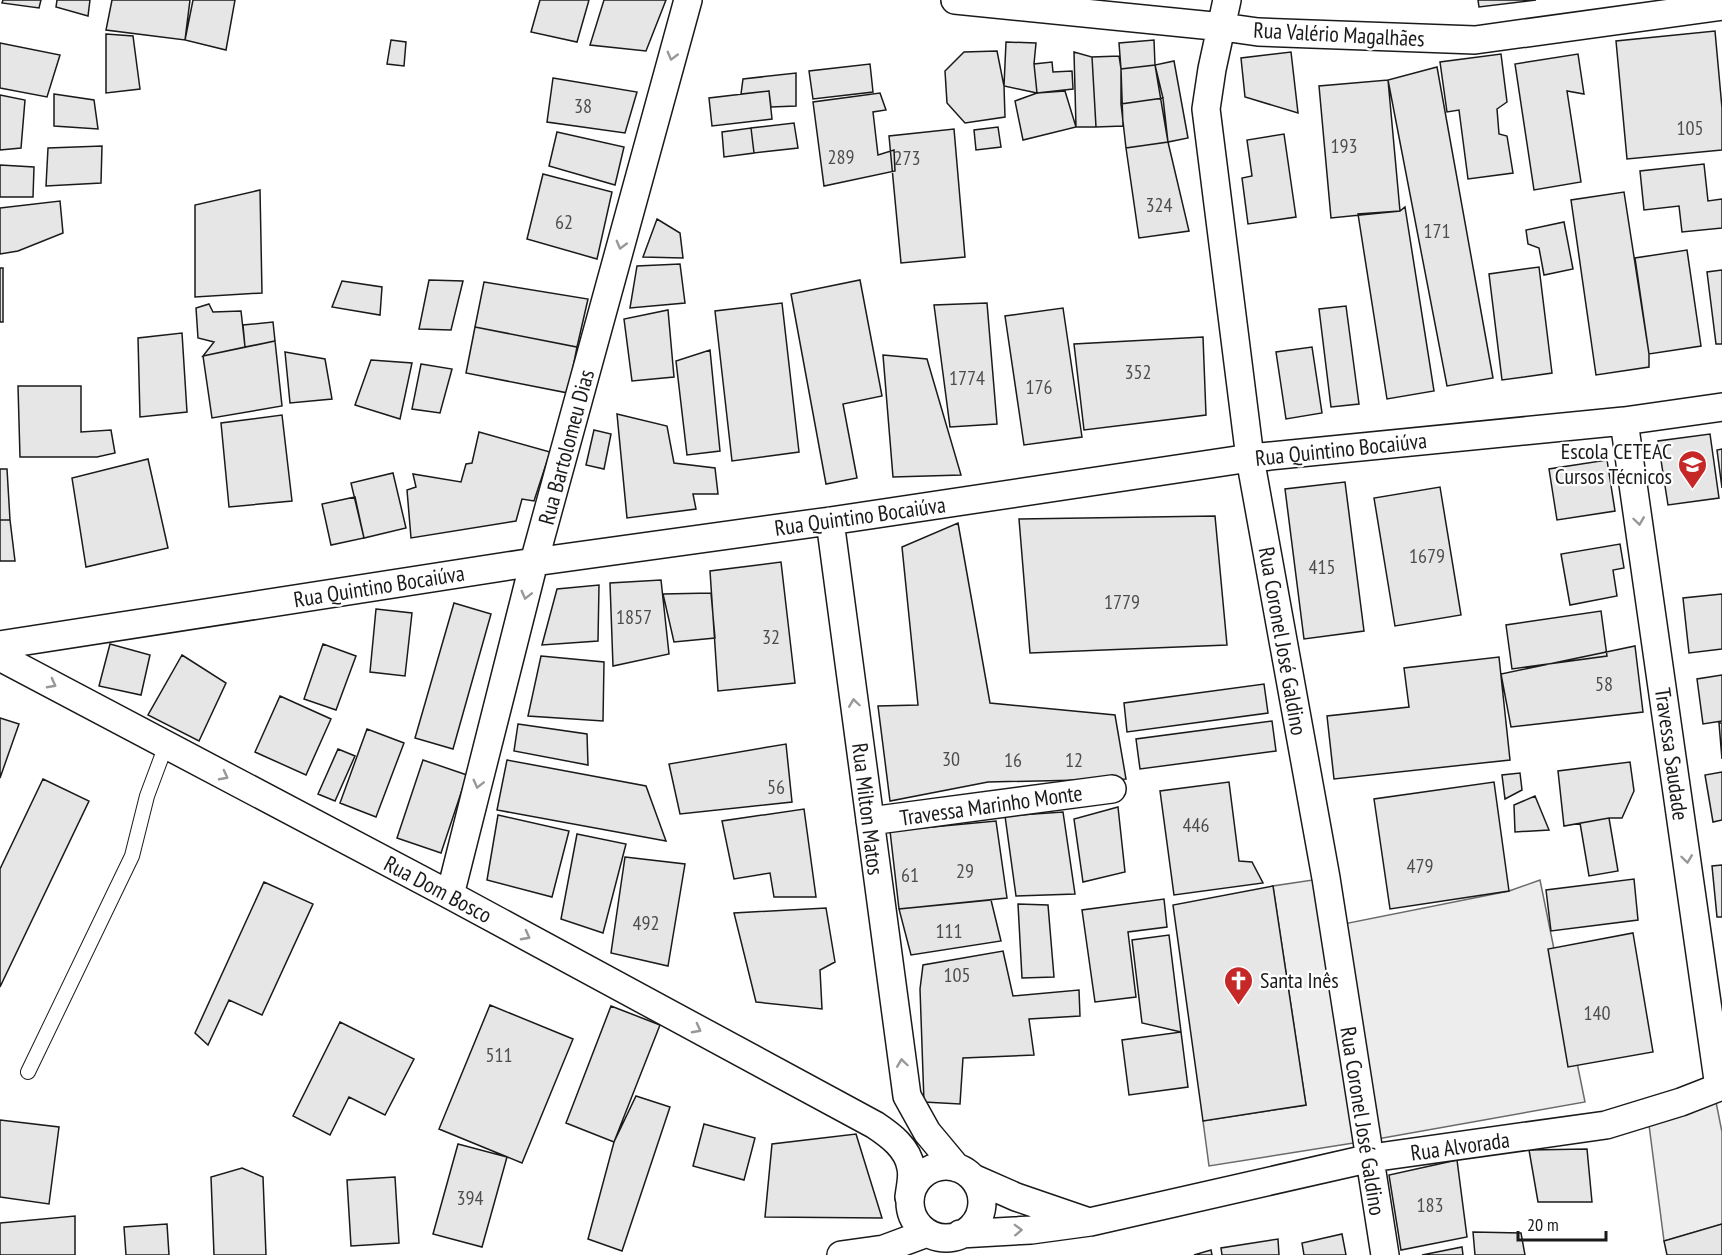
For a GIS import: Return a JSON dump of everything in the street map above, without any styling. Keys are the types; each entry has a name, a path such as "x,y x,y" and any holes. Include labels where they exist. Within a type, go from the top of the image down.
{"street":[{"name":"Rua Bartolomeu Dias","path":"450,895 534,562 688,0"},
{"name":"Rua Valério Magalhães","path":"956,0 1258,32 1475,40 1722,6"},
{"name":"Rua Coronel José Galdino","path":"1227,0 1206,109 1250,458 1326,878 1385,1255"},
{"name":"Rua Quintino Bocaiúva","path":"0,645 534,562 830,521 1250,458 1624,421 1722,407"},
{"name":"Travessa Saudade","path":"1624,421 1721,1086"},
{"name":"Rua Milton Matos","path":"830,521 870,821 893,1113 927,1132 965,1173"},
{"name":"Rua Dom Bosco","path":"0,657 450,895 893,1113 892,1137 905,1152 912,1168 922,1226"},
{"name":"Travessa Marinho Monte","path":"870,821 1112,789"},
{"name":"Rua Alvorada","path":"922,1226 942,1236 1031,1230 1090,1222 1371,1158 1606,1125 1681,1102 1721,1086"},
{"path":"841,1255 884,1249 922,1226 915,1182 926,1172 942,1167 965,1173 1016,1197 1090,1222"},
{"path":"960,1234 973,1226 980,1216 982,1203 980,1190 965,1173"}],"lane":[{"path":"28,1072 132,856 147,796 166,745"}],"shaded area":[{"path":"1326,878 1344,924 1509,891 1540,880 1585,1102 1209,1166 1203,1121 1306,1105 1273,886"},
{"path":"1716,1102 1722,1132 1722,1224 1664,1241 1649,1125"}],"building":[{"path":"3,0 41,0 39,8 2,3"},
{"path":"57,0 90,0 88,16 56,7"},
{"path":"112,0 190,0 185,40 106,30"},
{"path":"193,0 235,0 226,50 185,40"},
{"path":"540,0 589,0 577,42 531,32"},
{"path":"604,0 666,0 646,51 590,45"},
{"path":"1478,0 1536,0 1479,7"},
{"path":"1715,31 1722,108 1722,150 1627,159 1616,41"},
{"path":"106,34 133,36 140,89 106,93"},
{"path":"391,40 406,42 404,66 387,64"},
{"path":"1154,40 1155,65 1121,69 1119,43"},
{"path":"1006,42 1036,43 1034,64 1037,93 1004,86"},
{"path":"0,43 60,55 47,97 0,88"},
{"path":"997,51 1004,86 1005,117 965,123 947,103 945,71 964,52"},
{"path":"1074,52 1092,57 1096,127 1076,127"},
{"path":"1291,52 1298,113 1245,97 1241,58"},
{"path":"1501,54 1507,102 1497,109 1499,134 1507,136 1513,173 1468,179 1459,110 1447,112 1440,62"},
{"path":"1578,54 1584,94 1567,91 1581,182 1534,190 1515,64"},
{"path":"1119,56 1123,126 1096,127 1092,57"},
{"path":"1174,61 1188,138 1168,142 1155,65"},
{"path":"1052,62 1053,72 1072,71 1073,89 1037,93 1034,64"},
{"path":"870,64 873,92 813,99 809,71"},
{"path":"1155,65 1163,98 1121,104 1121,69"},
{"path":"1437,67 1493,378 1447,386 1388,80"},
{"path":"796,73 796,106 771,107 769,91 741,94 743,79"},
{"path":"553,78 637,92 625,133 547,122"},
{"path":"1388,80 1400,211 1331,218 1319,86"},
{"path":"769,91 772,119 712,126 709,98"},
{"path":"1065,91 1076,127 1023,140 1015,101 1037,93"},
{"path":"880,93 886,110 873,112 878,155 894,150 895,171 824,186 813,102"},
{"path":"54,94 94,100 98,129 54,126"},
{"path":"0,95 25,100 21,148 0,150"},
{"path":"1163,98 1168,142 1126,148 1121,104"},
{"path":"794,123 798,148 754,153 751,128"},
{"path":"998,127 1001,147 976,150 974,130"},
{"path":"751,128 754,153 724,157 722,132"},
{"path":"954,129 965,257 901,263 889,136"},
{"path":"557,132 624,147 615,185 549,166"},
{"path":"1284,134 1296,217 1248,224 1242,178 1252,176 1247,140"},
{"path":"1168,142 1189,231 1139,238 1126,148"},
{"path":"102,146 101,183 46,186 48,148"},
{"path":"1704,164 1708,201 1722,199 1722,228 1682,232 1679,206 1644,210 1640,171"},
{"path":"0,165 34,167 33,197 0,197"},
{"path":"543,174 612,192 597,259 527,239"},
{"path":"260,190 262,293 195,297 195,205"},
{"path":"1624,192 1649,354 1649,367 1596,375 1571,200"},
{"path":"60,201 63,233 18,251 0,254 0,208"},
{"path":"1405,207 1434,391 1387,399 1358,214 1400,211"},
{"path":"657,219 680,233 683,258 643,257"},
{"path":"1564,222 1573,269 1544,275 1539,248 1528,244 1526,230"},
{"path":"1687,250 1701,346 1649,354 1635,258"},
{"path":"680,264 685,303 630,308 637,266"},
{"path":"1539,267 1552,373 1502,380 1489,274"},
{"path":"0,268 3,268 3,322 0,322"},
{"path":"1722,270 1722,344 1716,344 1707,272"},
{"path":"429,280 463,281 451,330 419,329"},
{"path":"860,280 882,396 843,404 857,478 826,484 791,294"},
{"path":"342,281 382,287 380,315 332,307"},
{"path":"484,282 588,299 577,347 475,327"},
{"path":"782,303 799,452 732,461 715,311"},
{"path":"987,303 997,424 950,427 934,305"},
{"path":"209,304 213,312 241,311 245,347 203,356 214,342 198,338 196,308"},
{"path":"1346,306 1359,404 1331,407 1319,309"},
{"path":"1063,308 1082,437 1024,445 1005,316"},
{"path":"668,310 674,377 632,381 624,319"},
{"path":"273,322 275,341 245,347 243,325"},
{"path":"475,327 577,347 568,393 466,373"},
{"path":"182,333 187,412 140,417 138,338"},
{"path":"1203,337 1206,415 1084,430 1074,344"},
{"path":"275,341 282,406 212,418 203,356"},
{"path":"1312,347 1322,413 1286,419 1276,352"},
{"path":"710,350 720,451 687,455 676,361"},
{"path":"285,352 325,359 332,399 290,403"},
{"path":"883,355 927,359 961,475 893,477"},
{"path":"371,360 412,363 400,419 355,405"},
{"path":"421,364 452,369 440,413 412,409"},
{"path":"18,386 81,386 81,432 111,430 115,453 97,457 20,457"},
{"path":"617,414 667,426 674,463 715,468 718,494 693,494 696,509 627,518"},
{"path":"282,415 292,501 229,507 221,423"},
{"path":"594,430 611,434 604,469 586,465"},
{"path":"479,432 550,452 534,501 522,499 516,521 411,538 407,490 416,487 413,474 461,482 466,464 472,463"},
{"path":"1710,434 1719,498 1668,505 1658,441"},
{"path":"1722,449 1722,488 1717,450"},
{"path":"148,459 168,548 86,567 72,478"},
{"path":"1607,460 1615,511 1557,520 1549,469"},
{"path":"0,469 7,469 10,520 0,520"},
{"path":"393,473 406,528 364,538 351,483"},
{"path":"1345,482 1364,631 1304,639 1285,489"},
{"path":"1440,487 1461,615 1395,626 1374,498"},
{"path":"355,497 364,538 331,545 322,504"},
{"path":"1215,516 1227,645 1030,653 1019,519"},
{"path":"0,520 10,520 15,561 0,561"},
{"path":"958,523 990,703 1115,715 1126,779 988,782 890,801 878,706 918,705 902,547"},
{"path":"1620,544 1624,568 1613,570 1617,596 1570,605 1561,554"},
{"path":"781,562 795,683 718,691 710,571"},
{"path":"661,580 669,654 613,666 610,583"},
{"path":"599,585 598,641 542,645 557,589"},
{"path":"711,593 715,638 674,642 663,594"},
{"path":"1722,594 1722,649 1689,653 1683,598"},
{"path":"454,603 491,614 453,749 415,738"},
{"path":"376,609 412,613 405,676 370,672"},
{"path":"1601,611 1607,656 1512,669 1506,625"},
{"path":"110,644 150,655 141,695 99,686"},
{"path":"323,644 356,656 336,710 304,699"},
{"path":"1635,646 1643,712 1511,727 1501,674"},
{"path":"182,655 226,683 199,741 148,715"},
{"path":"541,656 604,662 603,721 528,716"},
{"path":"1499,657 1510,760 1334,779 1327,716 1409,707 1404,668"},
{"path":"1722,675 1722,721 1703,724 1697,679"},
{"path":"1264,684 1268,713 1127,732 1124,703"},
{"path":"280,696 331,719 306,775 255,752"},
{"path":"0,718 19,724 0,778"},
{"path":"1272,721 1276,751 1140,769 1136,739"},
{"path":"1719,723 1722,723 1722,759"},
{"path":"518,724 587,734 588,765 514,751"},
{"path":"367,729 404,743 376,817 340,803"},
{"path":"786,744 792,802 680,814 669,764"},
{"path":"338,749 355,756 335,801 318,794"},
{"path":"423,760 467,775 441,853 397,838"},
{"path":"507,760 646,786 666,841 497,810"},
{"path":"1630,762 1634,791 1622,818 1564,826 1558,771"},
{"path":"1722,772 1722,820 1713,822 1705,775"},
{"path":"1520,773 1522,790 1505,799 1502,775"},
{"path":"43,779 89,801 0,987 0,869"},
{"path":"1229,782 1239,861 1252,862 1263,883 1174,895 1160,791"},
{"path":"1494,782 1509,891 1390,909 1374,799"},
{"path":"1535,796 1549,830 1515,832 1514,805"},
{"path":"1118,807 1125,872 1083,882 1074,819"},
{"path":"804,809 816,897 774,897 770,873 734,879 722,821"},
{"path":"1063,812 1075,894 1016,896 1005,816"},
{"path":"498,815 569,831 552,897 487,880"},
{"path":"1609,818 1618,871 1589,876 1580,823"},
{"path":"996,821 1007,898 899,909 890,831"},
{"path":"577,834 626,844 603,933 561,919"},
{"path":"625,857 685,864 668,966 611,953"},
{"path":"1722,865 1722,917 1717,917 1712,866"},
{"path":"1634,879 1638,920 1551,931 1546,890"},
{"path":"264,882 313,904 262,1015 229,1000 208,1045 195,1033"},
{"name":"Santa Inês","path":"1273,886 1306,1105 1203,1121 1173,905"},
{"path":"1164,899 1167,927 1128,932 1136,997 1095,1002 1082,910"},
{"path":"991,900 1001,941 911,955 899,909"},
{"path":"1018,904 1048,905 1054,977 1022,978"},
{"path":"826,908 835,962 820,970 822,1009 756,1002 734,913"},
{"path":"1633,933 1653,1052 1568,1067 1548,949"},
{"path":"1169,935 1181,1032 1142,1023 1132,940"},
{"path":"1003,951 1013,996 1079,990 1080,1016 1029,1019 1034,1055 963,1058 960,1104 924,1102 920,989 923,965"},
{"path":"490,1005 573,1039 522,1163 439,1129"},
{"path":"611,1006 660,1025 614,1142 566,1123"},
{"path":"340,1022 414,1059 385,1115 349,1097 330,1135 293,1116"},
{"path":"1181,1032 1188,1087 1129,1095 1122,1040"},
{"path":"636,1096 670,1107 622,1251 588,1239 614,1142"},
{"path":"0,1120 59,1127 49,1204 0,1197"},
{"path":"704,1124 755,1138 744,1180 693,1166"},
{"path":"856,1134 882,1218 765,1217 772,1144"},
{"path":"458,1144 507,1157 482,1247 433,1234"},
{"path":"1587,1149 1592,1202 1538,1202 1529,1150"},
{"path":"1457,1160 1467,1237 1401,1250 1389,1175"},
{"path":"242,1168 263,1177 266,1255 214,1255 211,1177"},
{"path":"395,1177 399,1243 351,1246 347,1180"},
{"path":"75,1216 75,1255 0,1255 0,1223"},
{"path":"167,1224 169,1255 126,1255 124,1227"},
{"path":"1722,1224 1722,1255 1667,1255 1664,1241"},
{"path":"1473,1232 1521,1233 1525,1255 1475,1255"},
{"path":"1342,1234 1346,1255 1304,1255 1302,1243"},
{"path":"1278,1239 1279,1255 1222,1255 1221,1248"},
{"path":"1462,1247 1463,1255 1422,1255"},
{"path":"1211,1250 1212,1255 1194,1255"}],"place":[{"name":"Escola CETEAC Cursos Técnicos","path":"1693,490"},
{"name":"Santa Inês","path":"1239,1006"}]}
